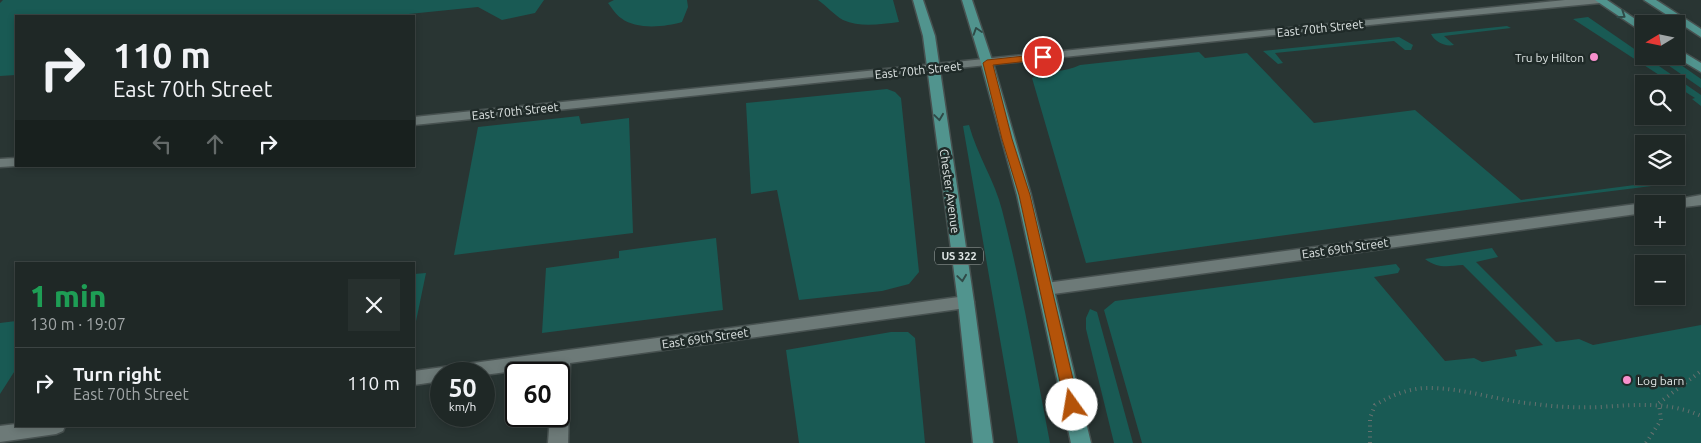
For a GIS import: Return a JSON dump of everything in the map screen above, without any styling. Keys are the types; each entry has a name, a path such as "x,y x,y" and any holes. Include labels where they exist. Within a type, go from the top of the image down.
{"main road":[{"name":"Chester Avenue","path":"918,0 929,36 966,302 983,443"},
{"path":"967,0 987,63 1024,195 1081,443"},
{"path":"1600,0 1635,24"},
{"path":"1648,0 1701,34"},
{"path":"1685,58 1701,68"}],"street":[{"name":"East 70th Street","path":"415,121 1600,0"},
{"path":"0,163 15,162"},
{"path":"1685,202 1701,200"},
{"name":"East 69th Street","path":"1046,289 1635,209"},
{"name":"East 69th Street","path":"495,367 966,302"},
{"path":"558,443 561,358"},
{"name":"East 69th Street","path":"415,378 430,376"},
{"path":"0,434 49,427"}],"path":[{"path":"1658,404 1701,371"},
{"path":"1370,443 1370,418 1375,406 1405,390 1427,388 1508,401 1582,407 1658,404 1694,412 1701,416"},
{"path":"1646,443 1662,419 1663,412 1658,404"}],"shaded area":[{"path":"3,0 544,0 535,13 502,20 478,7 399,15 15,15 15,75 0,76 0,3"},
{"path":"614,0 687,0 688,7 682,22 659,26 642,26 627,22 619,17 608,3"},
{"path":"818,0 893,0 899,22 871,25 857,24 843,20"},
{"path":"1588,17 1635,49 1635,59 1573,19"},
{"path":"1507,26 1511,28 1444,36 1454,45 1444,45 1438,42 1431,34"},
{"path":"1399,37 1413,45 1411,50 1405,50 1394,41 1275,53 1283,63 1278,64 1263,51"},
{"path":"1199,52 1205,58 1247,53 1314,123 1415,110 1521,200 1635,185 1660,185 1086,263 1032,78 1080,65"},
{"path":"1644,65 1658,65 1672,75 1659,75"},
{"path":"1668,65 1681,65 1701,79 1701,88 1685,75"},
{"path":"1685,84 1701,95 1701,106 1692,99 1695,98 1685,92"},
{"path":"887,89 895,92 901,98 919,272 909,284 882,291 799,300 777,190 751,194 746,103"},
{"path":"579,116 581,124 629,118 633,233 454,255 478,127"},
{"path":"969,125 1002,210 1022,297 1050,443 1018,443 963,126"},
{"path":"716,238 723,310 542,333 546,268 619,258 619,251"},
{"path":"1492,248 1498,257 1476,262 1556,342 1579,339 1593,345 1701,325 1701,443 1142,443 1104,310 1115,301 1396,264 1400,269 1398,273 1374,277 1445,361 1474,358 1482,362 1517,356 1515,350 1543,345 1463,265 1439,266 1425,259"},
{"path":"426,273 415,326 415,274"},
{"path":"1090,309 1097,312 1133,443 1114,443 1086,329 1086,318"},
{"path":"15,321 15,371 0,394 0,323"},
{"path":"891,332 908,332 915,338 925,443 799,443 786,350"}],"place":[{"name":"Tru by Hilton","path":"1594,57"},
{"name":"Log barn","path":"1627,380"}],"route":[{"path":"1043,57 987,63 1024,195 1072,405"}]}
